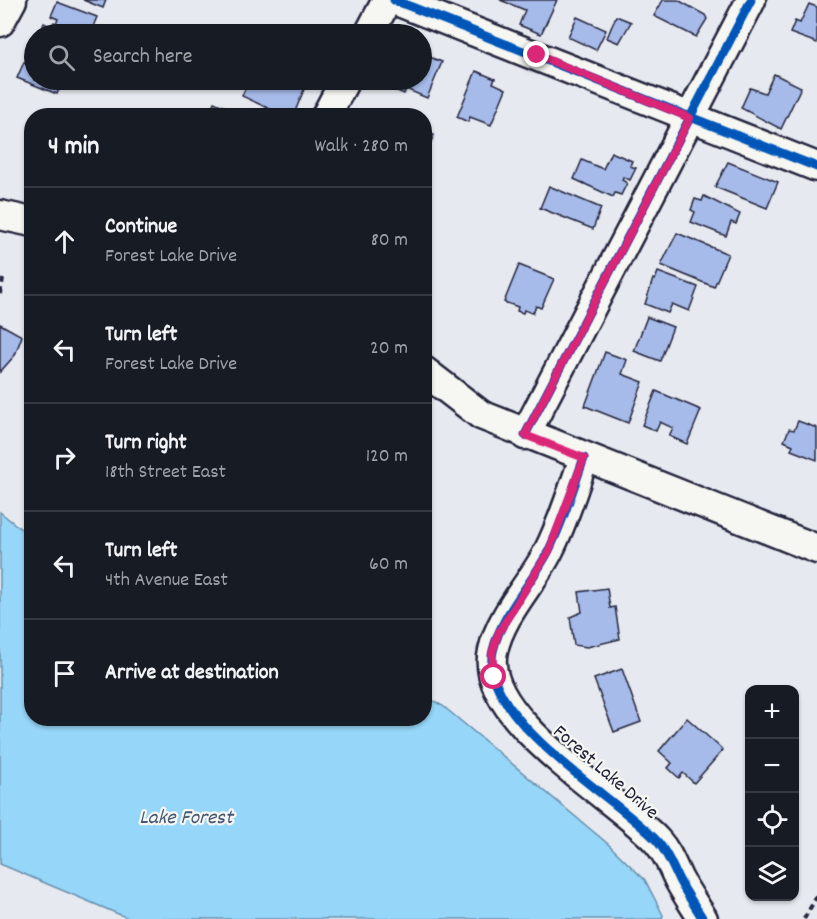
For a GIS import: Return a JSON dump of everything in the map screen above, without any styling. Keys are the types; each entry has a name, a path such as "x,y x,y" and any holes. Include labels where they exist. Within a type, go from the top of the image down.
{"street":[{"path":"0,22 12,0"},
{"path":"374,24 387,0"},
{"path":"394,0 817,167"},
{"path":"525,435 751,0"},
{"path":"330,108 340,90"},
{"path":"0,215 24,220"},
{"path":"432,377 480,415 525,435 817,549"},
{"name":"Forest Lake Drive","path":"584,458 549,551 499,632 492,653 494,677 503,699 549,752 656,840 670,858 678,878 703,919"}],"path":[{"path":"0,294 3,279"},
{"path":"804,919 817,896"}],"water":[{"name":"Lake Forest","path":"0,512 24,531 24,726 432,726 432,700 443,706 607,843 645,880 663,915 662,919 130,919 0,864"}],"building":[{"path":"83,0 106,0 103,8"},
{"path":"500,0 557,0 541,34 519,25 525,10"},
{"path":"663,0 678,0 705,15 707,19 696,37 654,16"},
{"path":"57,2 97,17 94,24 53,24 58,19 51,16"},
{"path":"809,4 817,7 817,43 790,33 795,21 800,23"},
{"path":"616,16 631,22 619,43 607,38"},
{"path":"577,17 606,30 596,50 568,37"},
{"path":"432,58 442,62 432,86"},
{"path":"24,62 24,81 17,78"},
{"path":"476,71 495,79 493,83 506,89 491,125 470,117 468,122 457,117"},
{"path":"774,74 801,87 781,129 741,108 750,88 765,93"},
{"path":"47,90 59,90 57,94"},
{"path":"245,90 304,90 296,108 268,108 242,96"},
{"path":"408,90 430,90 427,98"},
{"path":"214,102 228,108 212,108"},
{"path":"611,152 632,161 630,166 636,168 630,180 623,177 622,180 627,183 621,195 615,193 613,197 574,179 582,160 603,169"},
{"path":"728,162 778,182 767,208 715,187"},
{"path":"549,186 601,208 593,229 540,208"},
{"path":"704,196 740,214 736,224 731,222 726,236 691,222 695,212 691,210 695,199 702,201"},
{"path":"677,233 728,254 714,287 661,265"},
{"path":"519,265 554,279 541,308 536,306 533,313 524,310 523,313 517,311 518,307 504,302"},
{"path":"658,272 698,287 689,311 672,304 668,313 645,304 653,279 655,280"},
{"path":"647,317 673,327 660,361 634,351"},
{"path":"0,324 22,336 15,355 0,372"},
{"path":"605,352 627,360 622,374 643,382 628,423 585,406"},
{"path":"656,391 701,410 687,444 669,436 673,428 660,422 656,431 642,425"},
{"path":"798,421 817,428 817,460 791,450 793,445 784,441 789,429 794,430"},
{"path":"607,588 610,608 615,607 620,639 587,647 574,645 570,617 582,612 579,592"},
{"path":"622,669 641,722 614,732 594,679"},
{"path":"687,718 723,750 694,783 683,773 679,778 668,768 672,763 659,751"}],"cycle path":[{"path":"394,0 817,167"},
{"path":"525,435 751,0"},
{"path":"584,458 568,506 553,541 541,564 509,612 497,637 493,651 494,677 506,703 528,729 554,755 657,841 703,919"}],"route":[{"path":"494,677 492,653 499,632 549,551 584,458 525,435 690,118 537,55"}]}
